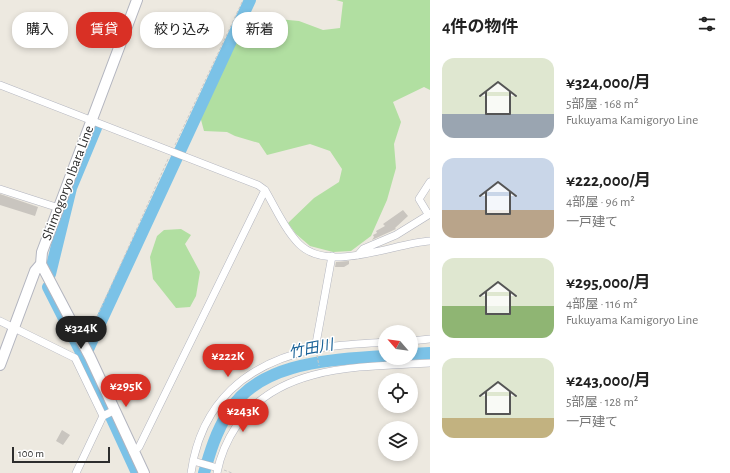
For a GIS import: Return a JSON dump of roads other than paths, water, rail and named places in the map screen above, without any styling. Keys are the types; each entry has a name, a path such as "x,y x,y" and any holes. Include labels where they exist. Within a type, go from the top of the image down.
{"main road":[{"name":"Shimogoryo Ibara Line","path":"0,365 35,271 41,264 42,252 137,0"},
{"path":"41,264 86,348 144,473"}],"street":[{"path":"0,85 258,186 265,190 300,245 316,255 367,255 413,243 430,241"},
{"path":"358,255 363,249 396,235 429,214 420,199 430,182"},
{"path":"0,189 59,208"},
{"path":"134,452 139,447 265,190"},
{"path":"316,350 332,256"},
{"path":"0,321 75,358 104,416"},
{"path":"418,340 430,339"},
{"path":"191,473 200,441 211,416 232,387 254,371 279,360 316,350 378,343"},
{"path":"195,462 217,469 224,448 241,420 258,402 288,383 303,378 352,368 430,363"},
{"path":"76,473 104,416 114,411"}],"waterway":[{"path":"84,358 250,0"},
{"path":"50,274 71,188 96,128"},
{"path":"48,287 84,358 137,473"},
{"name":"竹田川","path":"418,354 430,353"},
{"name":"竹田川","path":"204,473 211,450 228,413 241,396 258,383 277,373 298,366 342,359 378,356"}]}
